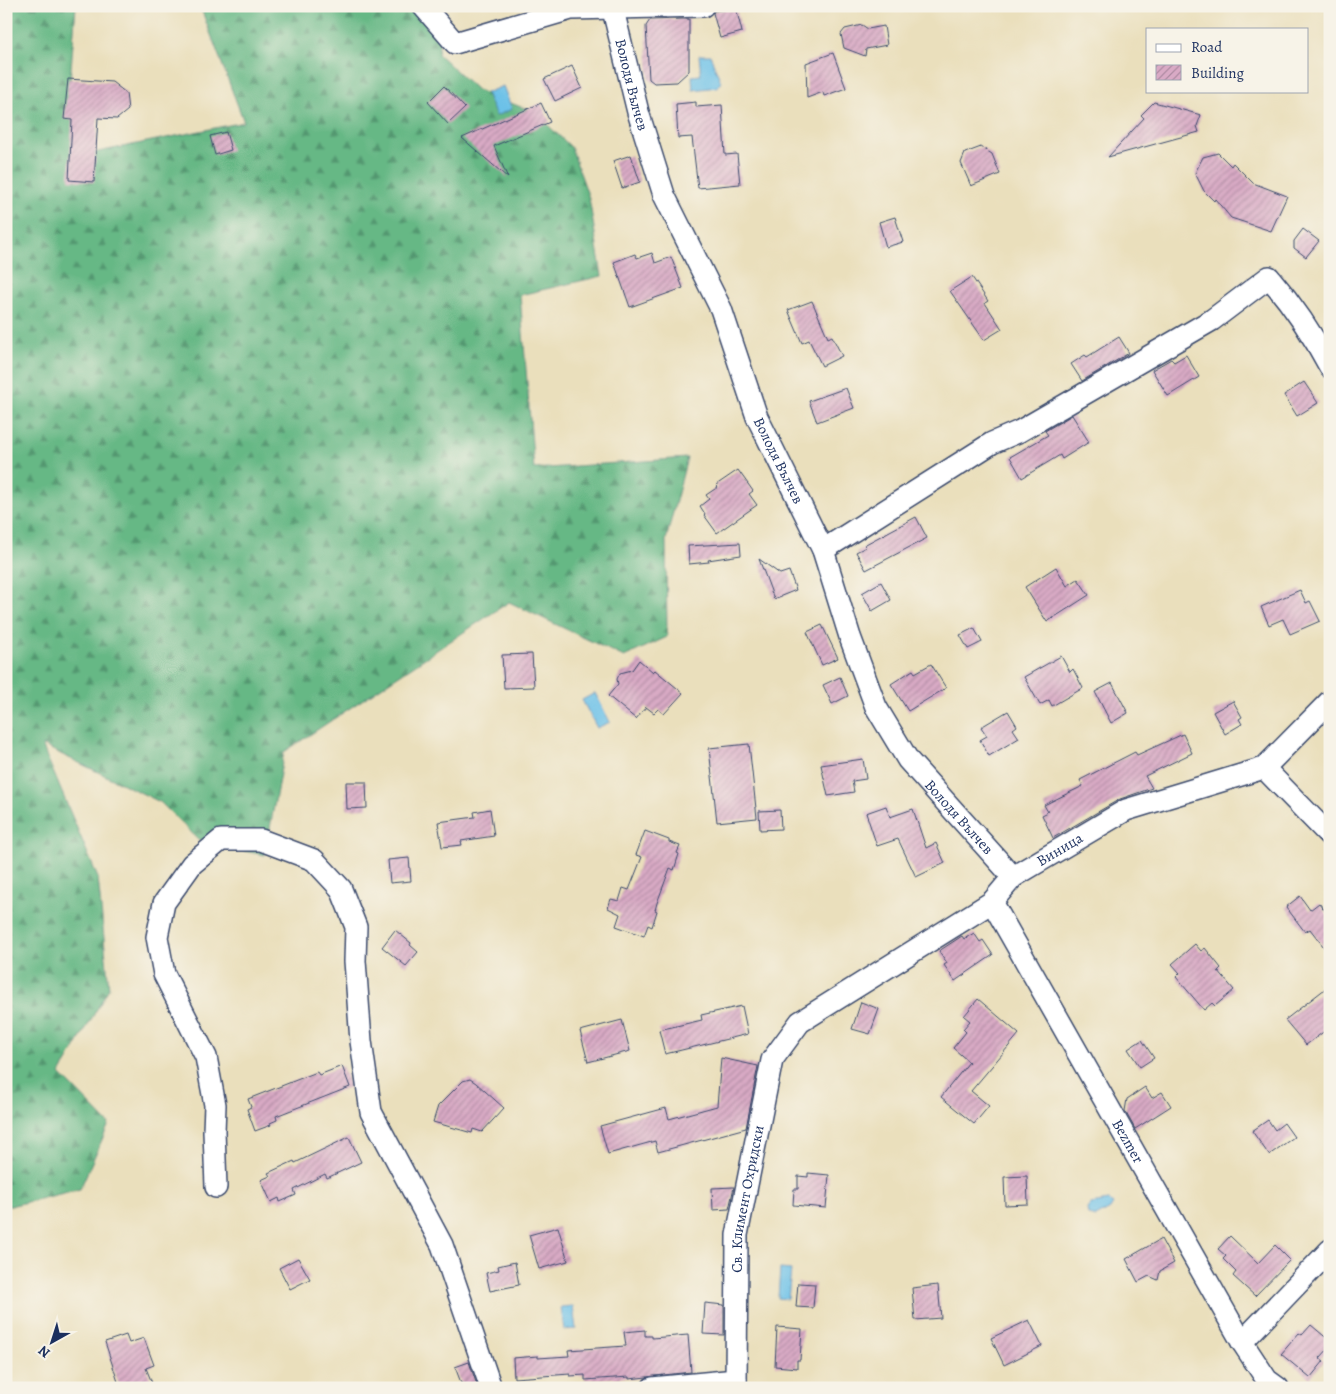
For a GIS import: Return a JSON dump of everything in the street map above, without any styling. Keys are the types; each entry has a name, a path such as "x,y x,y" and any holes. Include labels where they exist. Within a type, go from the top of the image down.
{"street":[{"path":"423,6 455,43 571,9 703,6"},
{"name":"Володя Вълчев","path":"612,8 638,112 664,196 720,309 757,417 824,550 850,637 876,707 908,760 1014,877"},
{"path":"824,550 992,442 1020,431 1212,320 1269,277 1288,300 1330,367"},
{"name":"Виница","path":"800,1022 992,902 1014,877 1126,810 1264,768 1330,702"},
{"path":"1264,768 1330,836"},
{"path":"216,1187 215,1106 206,1057 164,974 157,938 164,903 192,864 221,840 261,840 314,860 341,889 356,927 355,960 361,1041 371,1112 442,1245 491,1388"},
{"name":"Bezmer","path":"992,902 1268,1385"},
{"name":"Св. Климент Охридски","path":"736,1384 737,1235 772,1060 800,1022"},
{"path":"1242,1342 1330,1250"},
{"path":"652,1388 736,1384"}],"green space":[{"path":"6,6 76,6 70,81 93,153 244,122 200,6 426,6 443,14 438,54 477,90 534,112 571,147 589,198 602,276 520,295 534,469 687,458 666,540 667,637 624,657 509,602 284,752 265,855 202,843 160,802 42,745 98,878 109,988 60,1074 109,1124 80,1189 6,1207"}],"water":[{"path":"699,55 710,55 721,82 717,87 693,90 692,76 701,75"},
{"path":"503,86 512,109 496,116 486,93"},
{"path":"595,693 610,722 597,728 582,700"},
{"path":"1109,1201 1113,1204 1110,1209 1096,1217 1088,1215 1087,1209 1091,1204"},
{"path":"780,1269 791,1270 788,1299 778,1298"},
{"path":"573,1306 576,1329 564,1330 561,1307"}],"building":[{"path":"736,8 742,32 720,38 714,11"},
{"path":"689,19 689,71 677,82 654,83 649,79 646,26 650,20"},
{"path":"862,25 868,29 884,26 887,45 866,49 865,56 844,48 841,34 845,29"},
{"path":"833,53 846,88 824,96 823,92 807,98 806,63"},
{"path":"572,66 582,88 555,101 544,79"},
{"path":"68,79 112,82 126,93 128,110 117,119 98,118 94,182 69,180 72,120 64,119"},
{"path":"444,86 465,108 448,124 428,102"},
{"path":"696,102 696,107 722,105 725,155 737,154 740,184 698,188 692,137 678,138 676,104"},
{"path":"1154,102 1201,115 1197,126 1199,132 1108,157 1144,118 1141,115"},
{"path":"541,103 550,122 494,146 508,178 462,138"},
{"path":"226,132 231,150 215,155 210,136"},
{"path":"981,147 992,154 1000,174 971,186 961,163 965,153"},
{"path":"1218,153 1231,166 1233,163 1253,183 1287,196 1271,231 1231,218 1215,199 1214,201 1204,191 1195,173 1203,157"},
{"path":"631,155 640,182 622,188 613,161"},
{"path":"895,217 903,242 886,247 879,222"},
{"path":"1303,229 1319,241 1306,257 1294,248 1294,241"},
{"path":"652,253 655,263 671,257 683,288 630,307 614,262 635,254 637,258"},
{"path":"972,277 988,301 985,303 1002,329 984,340 950,291"},
{"path":"812,301 828,338 832,336 842,356 822,366 809,340 802,343 788,310"},
{"path":"1119,337 1129,353 1082,381 1071,364 1085,355 1087,357"},
{"path":"1186,355 1199,377 1168,396 1152,370 1171,359 1174,362"},
{"path":"1304,382 1318,403 1297,416 1284,395"},
{"path":"846,388 854,408 817,422 809,401"},
{"path":"1072,415 1089,442 1062,459 1060,455 1022,478 1010,457 1048,435 1045,431"},
{"path":"738,470 753,491 749,494 757,505 717,533 700,506 709,499 706,495 718,487 716,485"},
{"path":"916,517 927,538 866,570 856,552 866,547 864,545"},
{"path":"740,543 741,555 689,564 688,546"},
{"path":"759,559 780,574 789,571 796,590 774,599"},
{"path":"1056,567 1067,586 1078,579 1089,595 1047,622 1025,587"},
{"path":"881,582 891,600 872,611 862,593"},
{"path":"1300,590 1306,603 1310,601 1320,621 1290,634 1283,619 1269,625 1261,607"},
{"path":"822,625 838,658 822,665 807,632"},
{"path":"974,628 982,642 968,649 960,635"},
{"path":"532,654 534,687 504,688 502,655"},
{"path":"1061,656 1070,672 1073,669 1083,688 1052,706 1049,700 1040,705 1024,677"},
{"path":"639,660 653,672 655,670 683,693 664,714 658,709 654,713 646,707 636,719 608,696 618,684 617,679 620,673 632,670"},
{"path":"931,664 946,688 908,711 891,684 913,670 915,673"},
{"path":"840,677 848,696 832,704 823,685"},
{"path":"1112,683 1128,713 1111,723 1095,692"},
{"path":"1233,701 1242,717 1239,719 1242,724 1225,734 1213,712"},
{"path":"1008,711 1017,726 1013,729 1019,738 989,756 980,740 987,736 981,727"},
{"path":"1183,734 1192,753 1145,776 1152,788 1120,799 1053,838 1042,815 1048,812 1044,805 1083,786 1080,780 1135,752 1137,755"},
{"path":"749,744 757,818 717,822 709,748"},
{"path":"863,759 866,779 852,781 854,792 828,796 821,765"},
{"path":"346,782 366,782 367,808 347,809"},
{"path":"886,806 890,817 913,809 926,848 936,843 945,863 916,877 898,839 877,846 866,813"},
{"path":"490,809 494,836 461,841 462,845 442,847 438,822 475,817 474,812"},
{"path":"780,810 781,829 760,830 759,811"},
{"path":"645,831 680,846 674,870 670,868 657,903 655,910 657,911 652,927 648,925 644,936 616,926 620,914 608,908 611,899 619,901 623,888 629,890 642,857 636,855"},
{"path":"409,858 411,881 390,883 388,860"},
{"path":"1300,896 1310,910 1319,903 1330,917 1330,955 1310,929 1305,932 1286,907"},
{"path":"395,930 411,943 410,945 418,952 406,966 382,947"},
{"path":"974,933 980,942 983,940 993,955 955,981 944,965 947,963 939,951 962,936 964,939"},
{"path":"1195,944 1201,951 1205,948 1221,968 1218,971 1234,990 1215,1006 1212,1003 1204,1010 1176,977 1180,973 1172,964"},
{"path":"1330,985 1330,1027 1306,1045 1285,1020"},
{"path":"978,999 1019,1034 971,1091 989,1106 974,1124 941,1097 969,1062 953,1048 966,1032 963,1029 970,1021 964,1016"},
{"path":"861,1002 879,1009 870,1034 852,1029"},
{"path":"742,1006 748,1034 665,1054 659,1030 702,1020 701,1015"},
{"path":"622,1020 630,1051 588,1062 580,1031"},
{"path":"1142,1040 1154,1058 1140,1067 1128,1049"},
{"path":"721,1058 758,1066 746,1128 658,1152 655,1141 608,1154 600,1126 666,1108 669,1119 717,1106"},
{"path":"342,1066 350,1087 276,1116 277,1120 270,1123 271,1125 255,1131 247,1109 251,1107 248,1099 317,1072 319,1075"},
{"path":"470,1079 504,1108 482,1132 473,1129 472,1133 433,1122 438,1106 463,1081"},
{"path":"1145,1087 1152,1098 1162,1092 1171,1106 1135,1129 1125,1111 1127,1099"},
{"path":"1268,1120 1275,1130 1284,1123 1294,1137 1269,1155 1252,1131"},
{"path":"349,1137 361,1162 327,1178 325,1174 294,1190 296,1195 280,1202 279,1198 271,1202 261,1180 270,1176 268,1173 294,1161 295,1163"},
{"path":"808,1173 829,1175 826,1208 793,1205 794,1189 798,1189 798,1176 808,1177"},
{"path":"1027,1176 1028,1204 1005,1205 1004,1177"},
{"path":"734,1187 729,1209 713,1210 712,1188"},
{"path":"558,1227 568,1261 539,1269 529,1235"},
{"path":"1230,1236 1258,1263 1275,1245 1290,1260 1255,1296 1233,1276 1236,1272 1223,1259 1226,1256 1218,1249"},
{"path":"1161,1239 1174,1263 1160,1271 1158,1280 1149,1276 1138,1282 1126,1259"},
{"path":"298,1258 310,1279 290,1289 279,1268"},
{"path":"515,1262 519,1285 490,1291 486,1273 499,1270 498,1266"},
{"path":"798,1283 815,1284 813,1308 796,1307"},
{"path":"938,1285 941,1318 915,1320 912,1288"},
{"path":"705,1303 724,1305 724,1335 703,1334"},
{"path":"1029,1320 1042,1346 1004,1365 991,1338"},
{"path":"1311,1325 1330,1341 1330,1347 1320,1358 1324,1361 1310,1378 1281,1354 1299,1333 1302,1335"},
{"path":"777,1327 802,1329 800,1360 797,1360 797,1368 775,1366"},
{"path":"645,1330 645,1336 652,1336 652,1338 688,1335 691,1372 629,1379 629,1377 585,1380 585,1375 570,1376 570,1374 514,1378 513,1358 569,1356 568,1350 626,1346 624,1332"},
{"path":"126,1335 129,1343 144,1338 154,1365 146,1368 154,1388 120,1388 105,1342"},
{"path":"469,1362 478,1388 463,1388 455,1367"}]}
